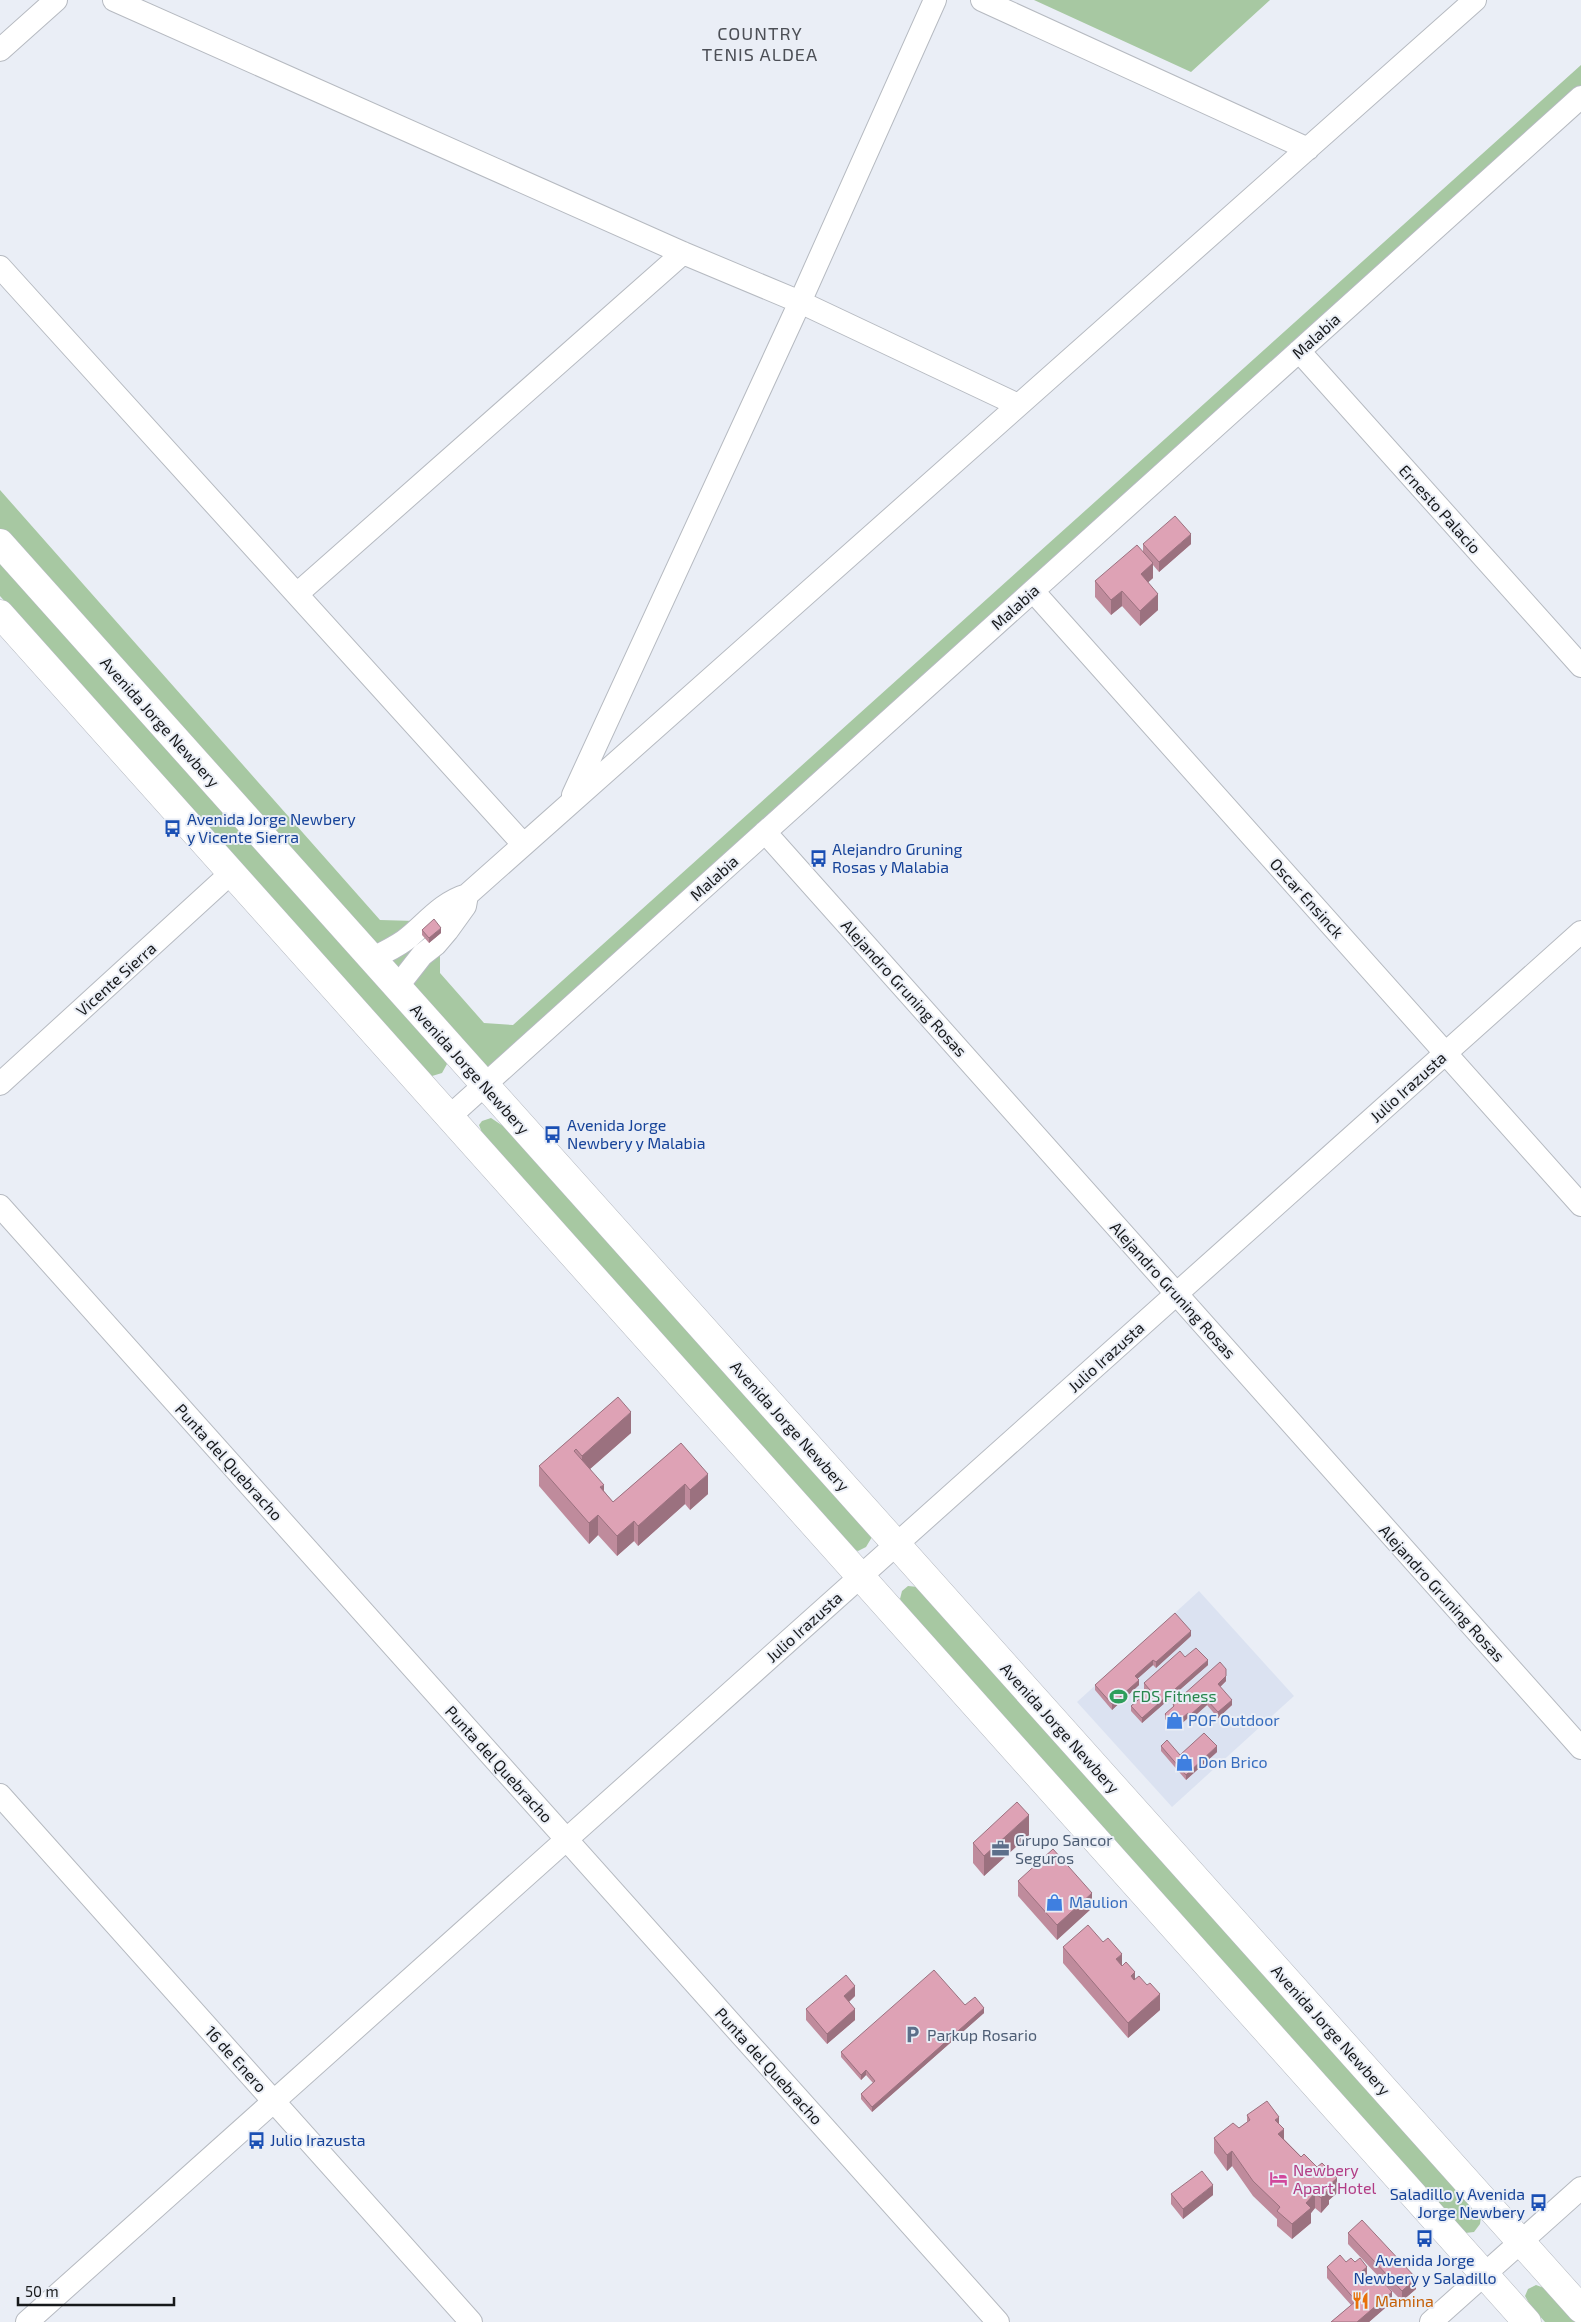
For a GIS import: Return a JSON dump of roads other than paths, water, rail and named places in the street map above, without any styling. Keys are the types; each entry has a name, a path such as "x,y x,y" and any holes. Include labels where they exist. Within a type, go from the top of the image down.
{"main road":[{"name":"Avenida Jorge Newbery","path":"0,543 1581,2309"},
{"path":"0,614 1527,2322"}],"street":[{"path":"0,50 56,0"},
{"path":"114,0 800,302 1018,405"},
{"path":"569,804 800,302 935,0"},
{"path":"982,0 1308,149"},
{"path":"372,959 408,938 433,915 455,899 467,895 1475,0"},
{"name":"Malabia","path":"448,1117 1299,351 1578,106"},
{"path":"297,594 683,252"},
{"path":"0,267 523,844"},
{"name":"Ernesto Palacio","path":"1299,351 1581,666"},
{"name":"Oscar Ensinck","path":"1033,591 1581,1205"},
{"name":"Alejandro Gruning Rosas","path":"765,832 1581,1748"},
{"name":"Vicente Sierra","path":"0,1084 231,873"},
{"path":"397,987 422,955 436,944 447,931 464,906 467,895"},
{"name":"Julio Irazusta","path":"27,2322 1581,932"},
{"name":"Punta del Quebracho","path":"0,1206 998,2322"},
{"name":"16 de Enero","path":"0,1795 471,2322"},
{"path":"1430,2322 1581,2188"}],"place":[{"name":"Avenida Jorge Newbery y Vicente Sierra","path":"173,828"},
{"name":"Alejandro Gruning Rosas y Malabia","path":"818,858"},
{"name":"Avenida Jorge Newbery y Malabia","path":"553,1134"},
{"name":"FDS Fitness","path":"1118,1696"},
{"name":"POF Outdoor","path":"1174,1720"},
{"name":"Don Brico","path":"1184,1762"},
{"name":"Grupo Sancor Seguros","path":"1001,1849"},
{"name":"Maulion","path":"1055,1902"},
{"name":"Parkup Rosario","path":"913,2035"},
{"name":"Julio Irazusta","path":"256,2140"},
{"name":"Newbery Apart Hotel","path":"1279,2179"},
{"name":"Saladillo y Avenida Jorge Newbery","path":"1539,2203"},
{"name":"Avenida Jorge Newbery y Saladillo","path":"1425,2239"},
{"name":"Mamina","path":"1361,2301"}],"district":[{"name":"COUNTRY TENIS ALDEA","path":"760,44"}]}
